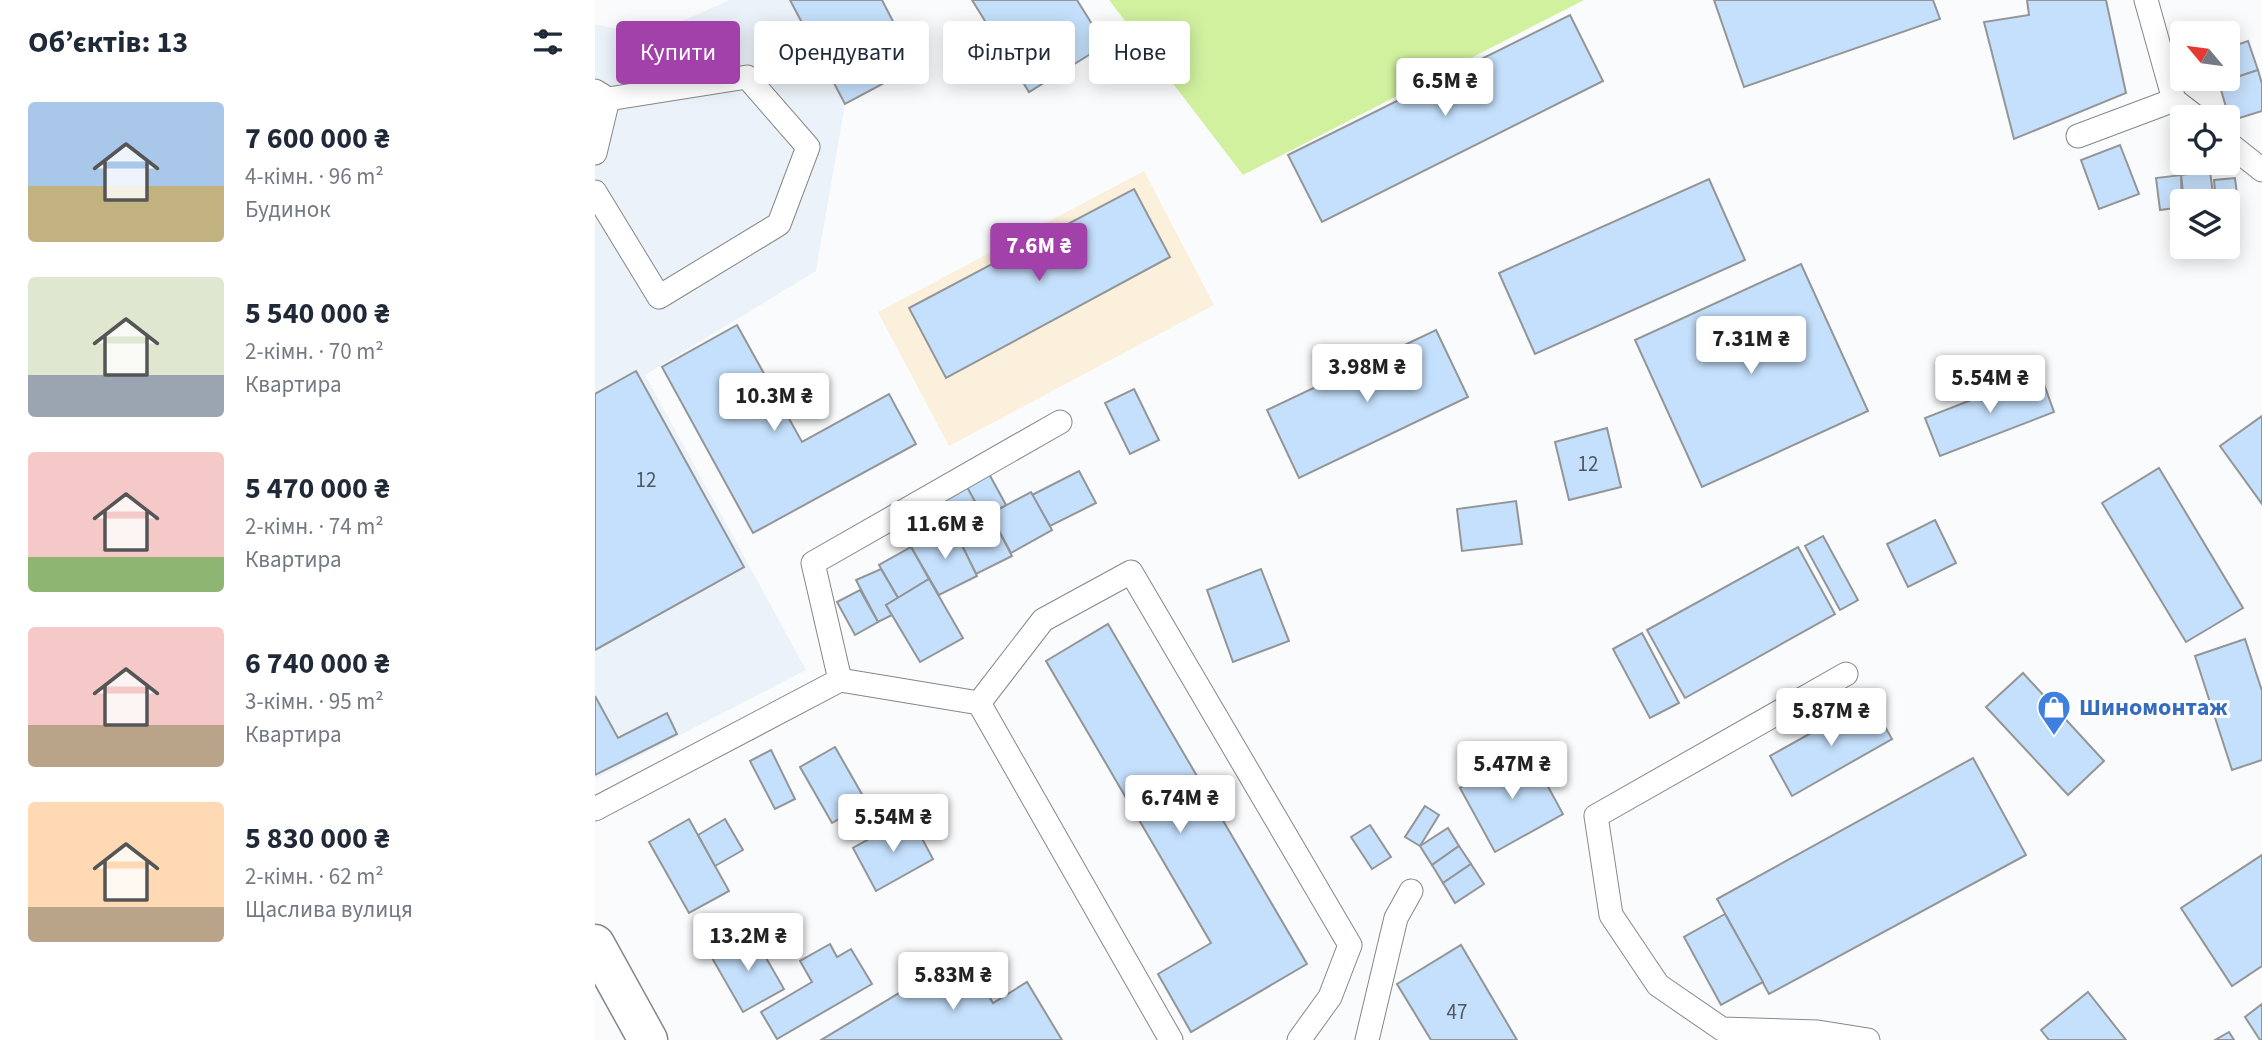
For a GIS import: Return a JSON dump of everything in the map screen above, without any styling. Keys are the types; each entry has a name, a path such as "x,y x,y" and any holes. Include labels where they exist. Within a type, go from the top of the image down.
{"street":[{"path":"595,944 648,1040"}],"lane":[{"path":"2146,0 2174,100 2180,105"},
{"path":"595,153 602,95 747,77 808,147 779,224 659,297 595,192"},
{"path":"2078,136 2174,100"},
{"path":"2240,153 2262,170"},
{"path":"840,680 813,563 1060,422"},
{"path":"979,703 1043,620 1131,572 1350,945 1329,997 1299,1040"},
{"path":"1846,674 1596,816 1611,915 1658,985 1721,1029 1818,1032 1868,1040"},
{"path":"595,809 840,680 979,703"},
{"path":"979,703 1171,1040"},
{"path":"1367,1040 1396,918 1411,891"}],"shaded area":[{"path":"730,0 882,0 893,21 754,21 754,84 882,84 845,104 816,271 645,375 806,670 595,779 595,24 616,29 616,84 740,84 740,21 682,21"},
{"path":"1144,171 1214,305 949,446 878,312"}],"green space":[{"path":"1109,0 1584,0 1243,175 1173,84 1190,84 1190,21 1125,21"}],"building":[{"path":"790,0 882,0 893,21 801,21"},
{"path":"972,0 1077,0 1090,21 1089,55 1075,64 1075,21 985,21"},
{"path":"1714,0 1933,0 1940,19 1744,87"},
{"path":"2027,0 2106,0 2126,93 2014,139 1984,22 2029,15"},
{"path":"1570,15 1603,81 1322,222 1288,155"},
{"path":"2248,41 2258,70 2240,76 2240,44"},
{"path":"2258,70 2262,84 2262,111 2240,118 2240,105 2225,105 2221,91 2240,91 2240,76"},
{"path":"834,84 882,84 845,104"},
{"path":"1024,84 1042,84 1029,92"},
{"path":"2120,145 2139,194 2099,209 2081,160"},
{"path":"2181,175 2211,175 2212,189 2183,189"},
{"path":"2181,175 2181,189 2170,189 2170,209 2160,210 2156,178"},
{"path":"2235,178 2236,189 2215,189 2214,180"},
{"path":"1709,179 1745,260 1535,354 1499,273"},
{"path":"1134,189 1170,257 946,378 909,308"},
{"path":"1801,264 1868,411 1702,487 1635,340"},
{"path":"737,325 802,442 889,394 916,444 753,533 662,367"},
{"path":"1436,330 1468,397 1299,478 1267,410"},
{"path":"636,371 744,567 595,650 595,394"},
{"path":"2040,373 2054,412 1940,456 1925,418"},
{"path":"1134,389 1159,440 1130,454 1105,403"},
{"path":"2262,416 2262,504 2220,446"},
{"path":"1607,428 1621,487 1569,500 1555,442"},
{"path":"2159,468 2243,608 2186,642 2102,503"},
{"path":"1079,471 1096,503 1050,526 1032,495"},
{"path":"988,472 1006,505 984,518 965,484"},
{"path":"967,487 984,518 960,530 944,499"},
{"path":"1031,492 1052,530 1011,553 990,514"},
{"path":"1516,501 1522,544 1462,551 1457,509"},
{"path":"943,502 953,524 913,544 902,521"},
{"path":"990,514 1012,556 976,574 956,533"},
{"path":"1935,520 1956,563 1908,587 1887,544"},
{"path":"953,527 977,576 939,595 911,547"},
{"path":"1823,536 1858,600 1840,610 1805,546"},
{"path":"911,547 929,579 898,598 879,565"},
{"path":"1798,547 1835,614 1685,698 1647,630"},
{"path":"881,569 898,598 886,605 892,615 878,622 856,580"},
{"path":"1261,569 1289,641 1233,662 1207,590"},
{"path":"929,579 963,638 920,662 886,605"},
{"path":"860,590 878,622 855,635 837,602"},
{"path":"1108,624 1307,964 1191,1032 1158,974 1211,943 1046,661"},
{"path":"1642,633 1679,703 1650,718 1613,649"},
{"path":"2245,639 2262,691 2262,760 2232,770 2195,656"},
{"path":"2023,673 2104,761 2068,795 1986,707"},
{"path":"595,696 618,738 667,713 677,734 595,775"},
{"path":"1870,700 1892,739 1792,796 1770,756"},
{"path":"835,747 867,803 832,823 800,767"},
{"path":"771,750 795,799 775,809 750,761"},
{"path":"1528,750 1563,814 1495,852 1460,788"},
{"path":"1973,758 2026,855 1769,994 1717,899"},
{"path":"1425,806 1439,815 1420,846 1405,837"},
{"path":"910,816 933,859 876,891 853,848"},
{"path":"689,819 729,891 689,913 649,842"},
{"path":"725,819 743,850 715,866 698,835"},
{"path":"1370,825 1391,857 1372,869 1351,837"},
{"path":"1448,828 1459,846 1432,865 1420,846"},
{"path":"1459,846 1471,864 1443,883 1432,865"},
{"path":"2262,855 2262,966 2232,986 2181,908"},
{"path":"1471,864 1484,884 1455,903 1443,883"},
{"path":"1725,914 1763,982 1721,1005 1684,937"},
{"path":"753,935 784,989 743,1012 712,958"},
{"path":"830,944 837,957 851,949 872,984 777,1039 761,1012 812,982 800,961"},
{"path":"1461,945 1517,1040 1431,1040 1397,984"},
{"path":"964,954 993,1003 1027,982 1062,1040 821,1040"},
{"path":"2088,992 2126,1040 2049,1040 2041,1030"},
{"path":"2262,1004 2262,1040 2260,1040 2245,1017"},
{"path":"2229,1032 2234,1040 2215,1040"}],"place":[{"name":"Шиномонтаж","path":"2054,737"}]}
